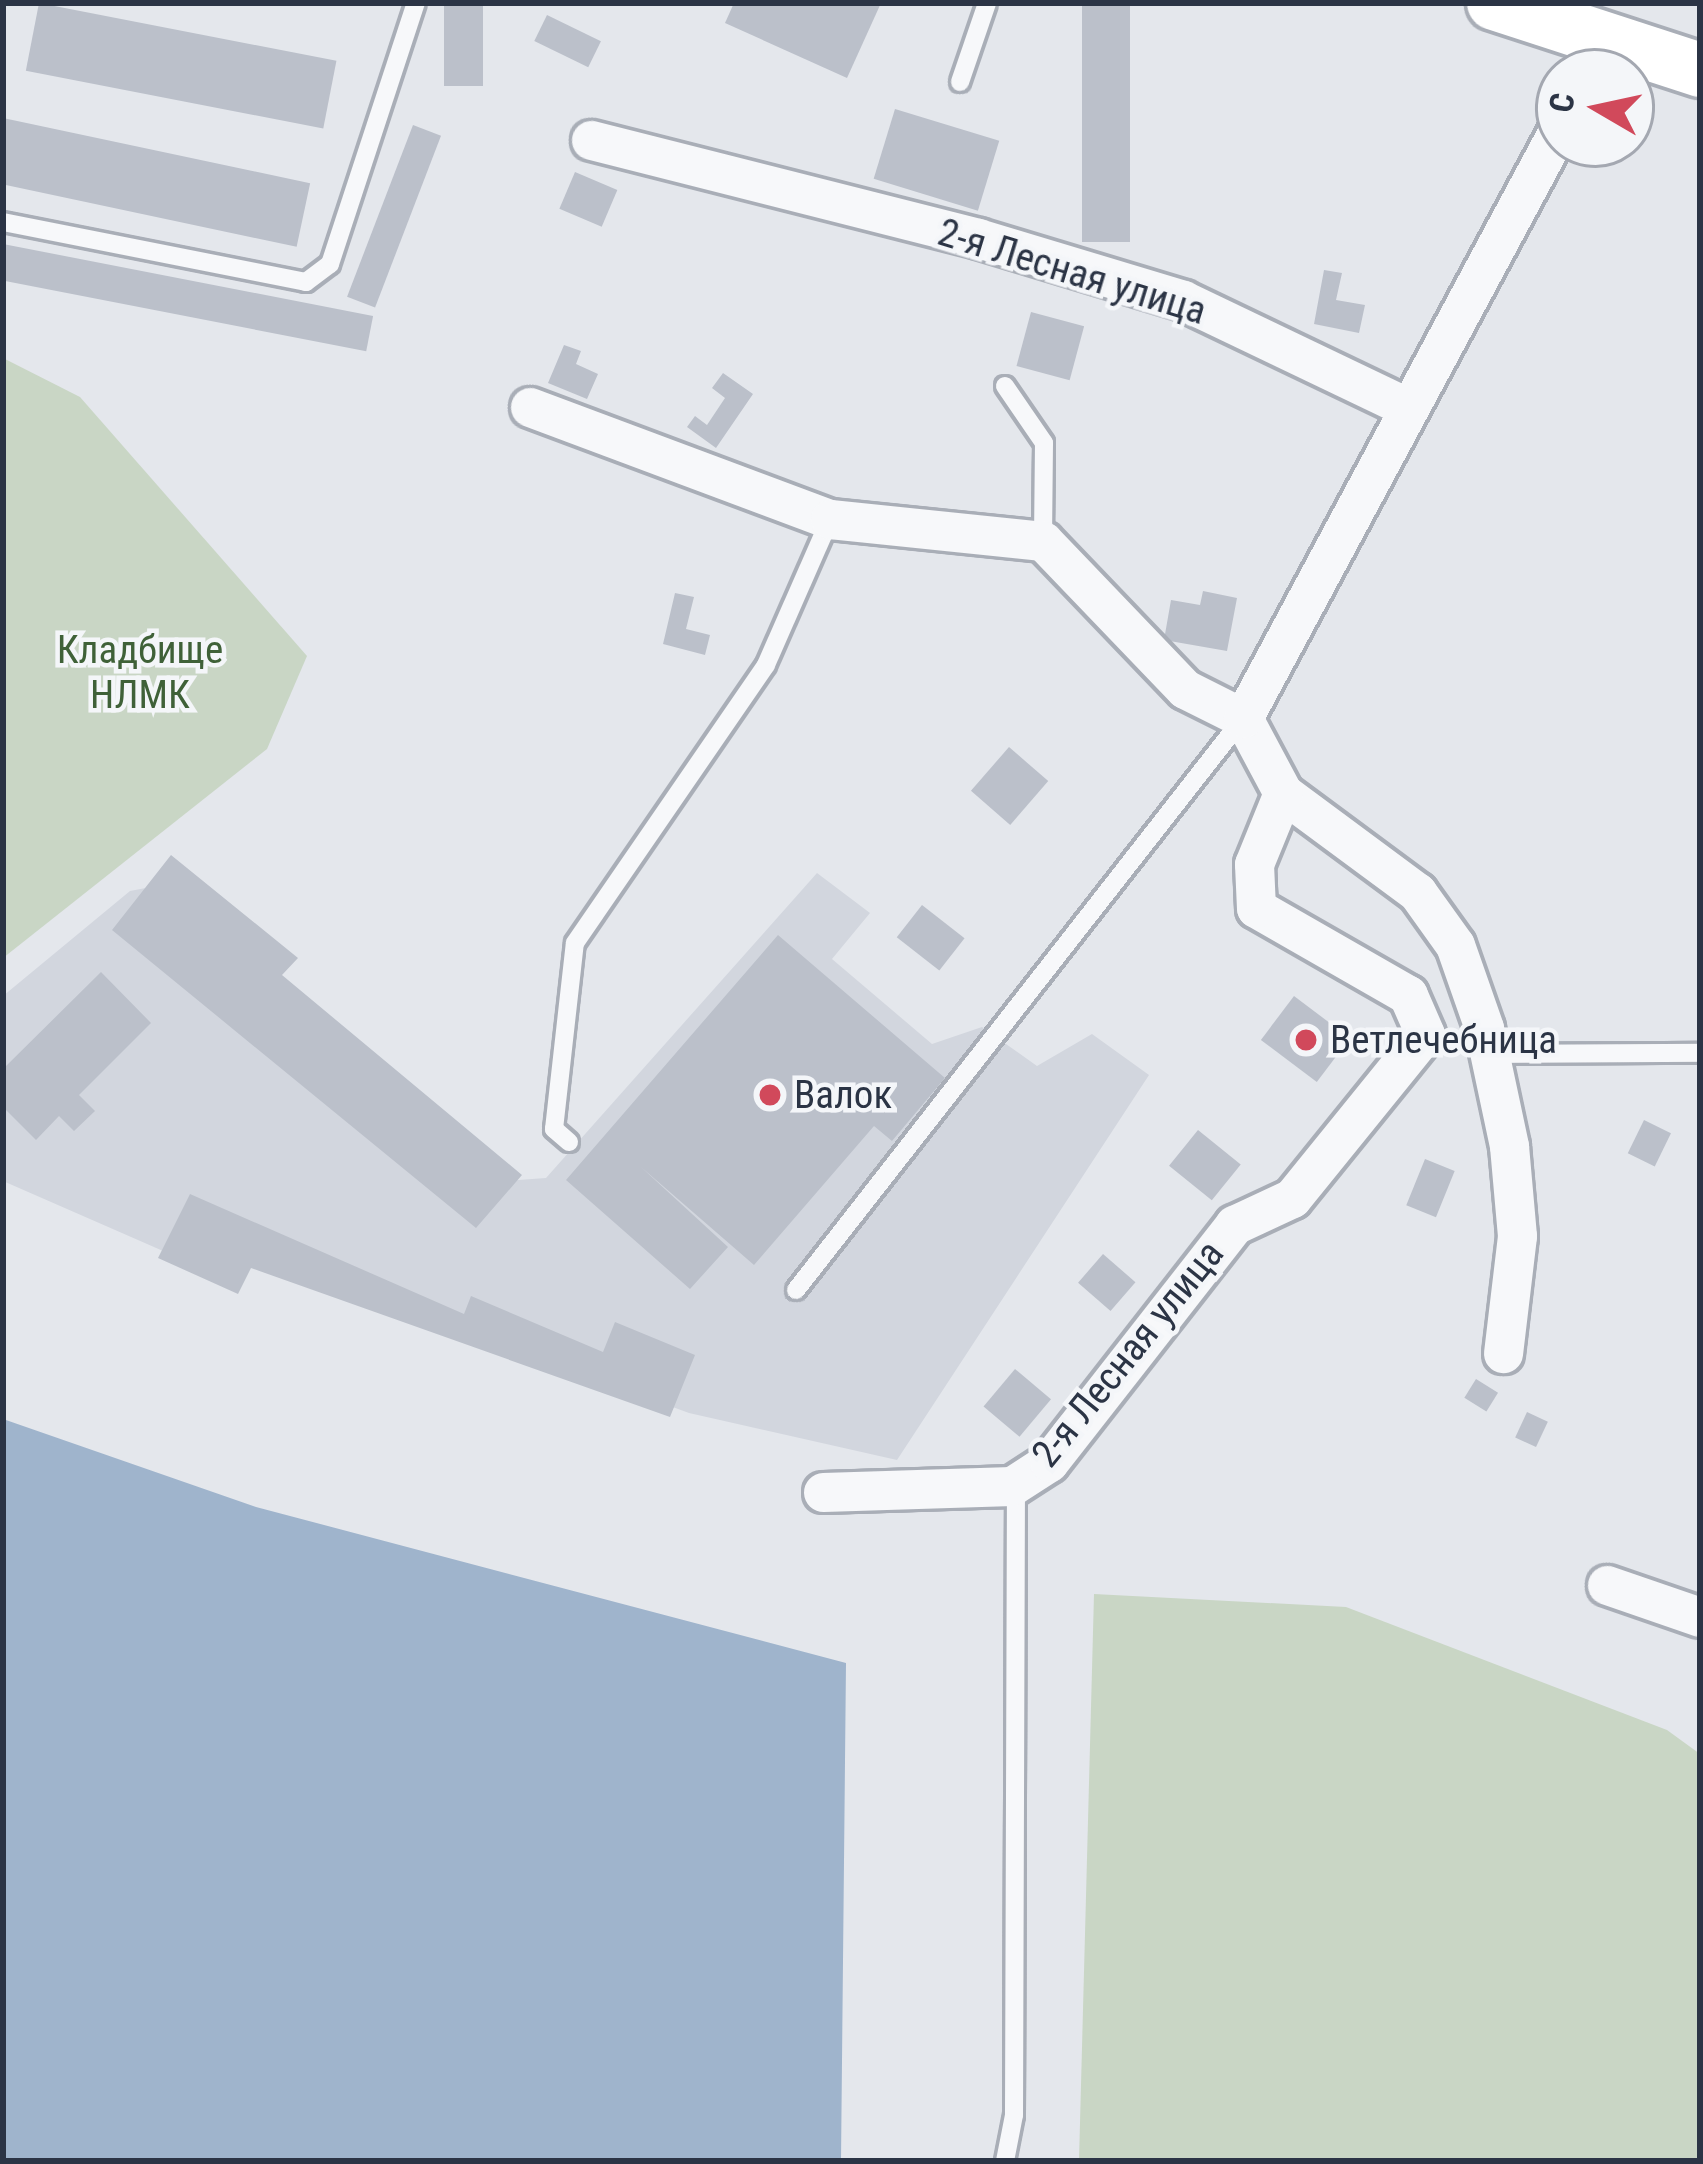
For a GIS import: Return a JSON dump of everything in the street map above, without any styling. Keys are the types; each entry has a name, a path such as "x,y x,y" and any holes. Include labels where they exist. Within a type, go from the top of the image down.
{"main road":[{"path":"1493,3 1582,48"},
{"path":"1655,64 1700,70"}],"street":[{"name":"2-я Лесная улица","path":"591,140 1183,300 1408,408"},
{"path":"1243,718 1538,168"},
{"path":"530,406 830,519 1043,541 1185,688 1243,718 1283,793 1417,892 1455,945 1490,1054 1517,1237 1503,1354"},
{"name":"2-я Лесная улица","path":"823,1492 1016,1483 1049,1462 1234,1225 1292,1198 1425,1034 1408,995 1256,908 1254,864 1283,793"},
{"path":"1607,1585 1700,1617"}],"lane":[{"path":"3,222 306,282 330,264 416,3"},
{"path":"960,82 987,3"},
{"path":"1005,386 1044,443 1043,541"},
{"path":"569,1142 554,1130 575,943 766,665 830,519"},
{"path":"796,1290 1243,718"},
{"path":"1490,1054 1700,1053"},
{"path":"1005,2161 1014,2115 1016,1483"}],"shaded area":[{"path":"817,873 870,913 832,959 932,1044 982,1027 1037,1066 1092,1034 1149,1075 897,1460 689,1413 250,1252 234,1282 3,1181 3,996 130,891 172,883 505,1181 546,1178"}],"green space":[{"name":"Кладбище НЛМК","path":"3,358 80,397 307,656 267,749 3,958"},
{"path":"1094,1594 1346,1607 1667,1730 1700,1754 1700,2161 1079,2161"}],"water":[{"path":"3,1419 256,1507 846,1663 841,2161 3,2161"}],"building":[{"path":"39,3 336,61 323,129 26,71"},
{"path":"444,3 483,3 483,86 444,86"},
{"path":"734,3 881,3 847,78 725,23"},
{"path":"1082,3 1130,3 1130,242 1082,242"},
{"path":"547,15 601,41 588,67 534,41"},
{"path":"895,109 999,141 978,211 874,179"},
{"path":"3,118 310,183 297,247 3,184"},
{"path":"413,125 441,136 375,308 347,297"},
{"path":"575,172 617,190 602,227 559,209"},
{"path":"3,244 373,316 366,351 3,281"},
{"path":"1324,270 1342,273 1336,300 1365,305 1359,333 1314,324"},
{"path":"1031,312 1084,326 1070,380 1017,366"},
{"path":"564,345 581,351 576,364 598,374 587,399 548,383"},
{"path":"723,373 753,394 716,448 687,427 695,416 707,425 725,398 712,388"},
{"path":"1203,591 1237,598 1227,651 1164,640 1171,600 1200,605"},
{"path":"675,593 694,597 686,629 710,635 705,655 663,644"},
{"path":"1009,747 1048,781 1010,825 971,791"},
{"path":"171,855 298,958 282,975 522,1175 476,1228 112,930"},
{"path":"922,905 965,938 939,971 897,937"},
{"name":"Валок","path":"778,935 945,1078 892,1141 874,1126 754,1265 641,1167 728,1247 690,1289 566,1180"},
{"path":"101,972 151,1023 79,1095 95,1111 74,1131 59,1116 36,1140 3,1107 3,1069"},
{"name":"Ветлечебница","path":"1294,996 1350,1038 1317,1082 1261,1040"},
{"path":"1644,1120 1671,1133 1655,1166 1628,1153"},
{"path":"1198,1130 1241,1165 1212,1200 1169,1166"},
{"path":"1425,1159 1455,1171 1436,1217 1406,1205"},
{"path":"190,1194 464,1314 471,1296 603,1352 615,1322 695,1355 670,1417 251,1268 238,1294 158,1258"},
{"path":"1103,1254 1135,1282 1111,1311 1078,1283"},
{"path":"1015,1369 1051,1399 1020,1437 984,1407"},
{"path":"1476,1379 1498,1393 1486,1411 1464,1398"},
{"path":"1527,1412 1548,1422 1536,1447 1515,1437"}],"place":[{"name":"Ветлечебница","path":"1306,1040"},
{"name":"Валок","path":"770,1095"}]}
